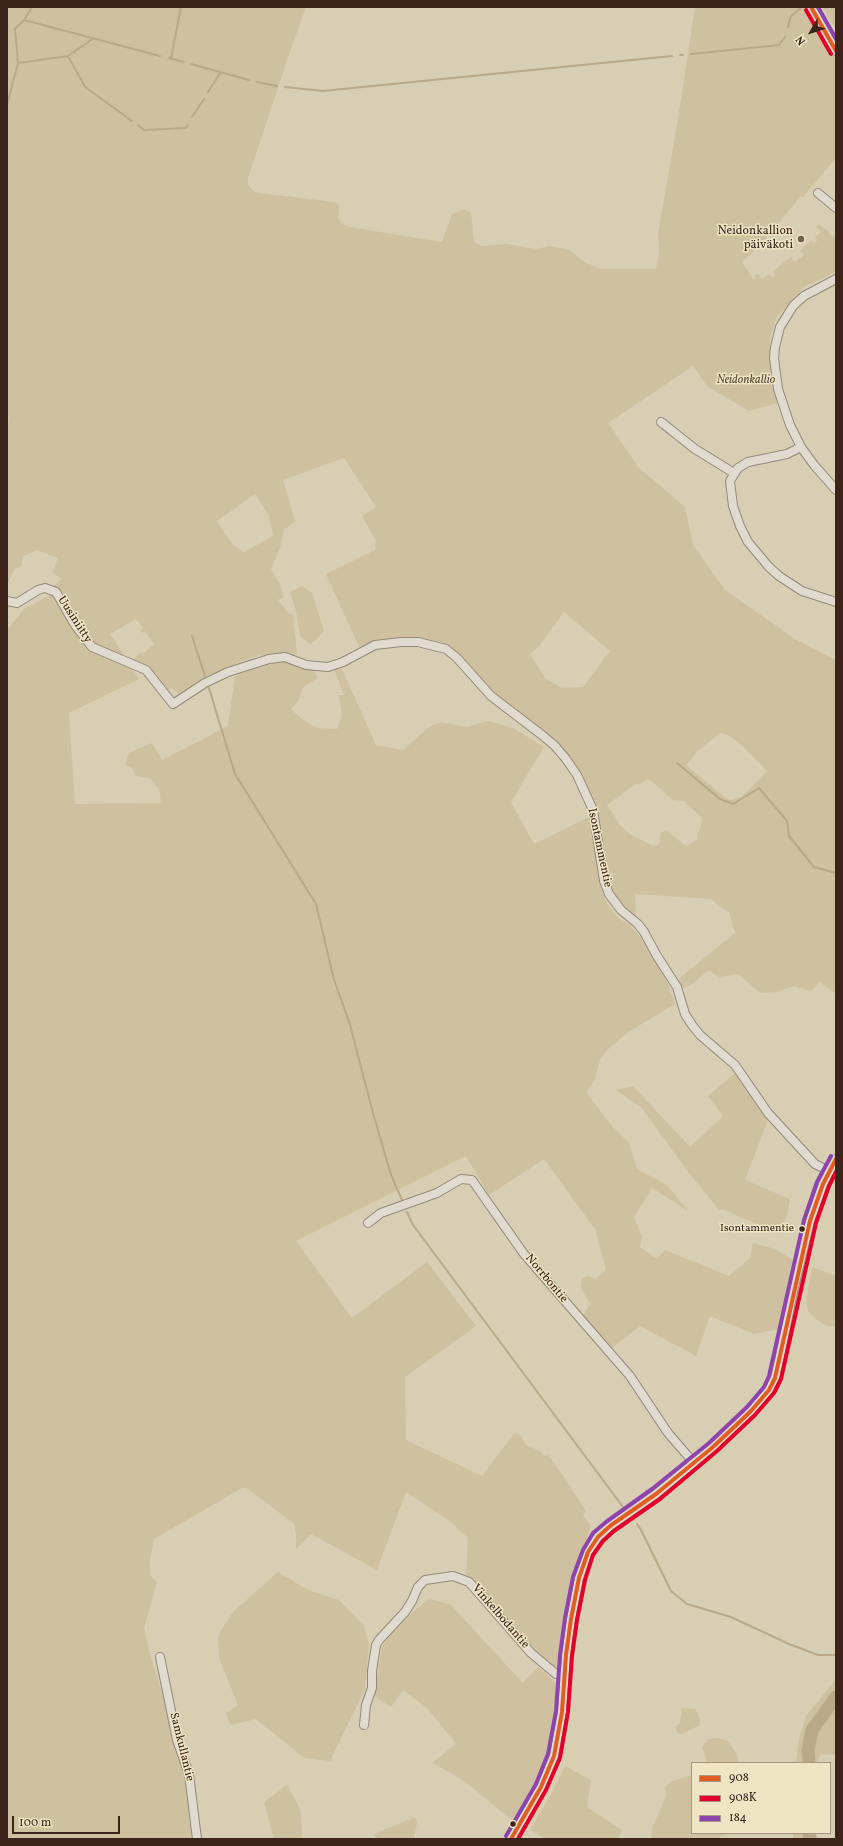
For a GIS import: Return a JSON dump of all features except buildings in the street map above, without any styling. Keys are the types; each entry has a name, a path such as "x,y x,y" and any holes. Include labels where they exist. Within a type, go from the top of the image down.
{"street":[{"path":"811,7 836,51"},
{"path":"818,193 836,208"},
{"path":"836,279 816,288 798,300 785,317 776,338 774,358 778,389 790,425 801,447 821,475 836,490"},
{"path":"661,422 695,449 734,473"},
{"path":"801,447 787,454 748,462 738,468 730,481 733,506 740,526 758,555 769,567 791,584 817,597 836,602"},
{"name":"Uusiniitty","path":"7,601 17,603 38,590 45,588 56,592 75,625 92,647 146,670 173,704"},
{"name":"Isontammentie","path":"173,704 205,683 228,672 269,659 285,657 306,665 328,667 343,662 375,645 418,642 446,649 457,658 491,696 555,746 566,760 580,781 593,810 604,881 609,894 621,910 638,924 644,932 657,956 677,987 685,1014 692,1025 700,1035 735,1065 768,1113 814,1164 829,1171"},
{"path":"511,1839 541,1787 554,1756 562,1712 570,1620 579,1578 588,1552 598,1536 656,1494 694,1463 761,1402 775,1378 810,1221 818,1197 836,1159"},
{"name":"Norrbontie","path":"368,1223 381,1214 438,1193 461,1179 472,1180 525,1256 630,1376 668,1433 694,1463"},
{"name":"Vinkelbodantie","path":"364,1725 366,1705 372,1688 372,1671 376,1645 405,1612 418,1587 426,1580 452,1576 470,1582 531,1653 556,1674 564,1676"},
{"name":"Samkullantie","path":"160,1657 177,1740 189,1774 197,1839"}],"green space":[{"name":"Neidonkallio","path":"7,7 306,7 248,178 248,185 253,191 335,202 339,206 338,218 341,223 349,227 442,242 452,214 464,209 471,213 474,242 482,246 507,244 537,249 549,246 570,250 586,263 602,269 656,269 659,253 658,234 679,113 695,7 806,7 836,58 836,158 803,197 800,197 760,245 742,262 753,279 756,279 754,276 758,273 762,279 769,274 772,278 775,275 773,271 791,257 795,262 804,255 800,250 812,240 814,243 817,241 815,237 821,232 816,227 819,224 828,231 832,237 836,234 836,272 804,287 776,318 769,341 773,382 777,403 749,411 708,387 693,366 608,423 639,468 685,507 693,545 725,590 795,639 836,660 836,994 820,982 810,991 794,986 777,992 760,993 738,974 719,977 708,970 696,981 685,988 681,986 678,982 681,977 735,933 729,912 711,899 635,894 636,918 618,903 608,883 601,837 579,773 557,742 493,693 452,648 437,642 408,639 377,640 359,647 326,574 375,550 376,541 362,516 376,507 344,458 283,480 295,521 284,530 280,548 271,569 280,584 284,597 278,600 289,614 293,615 297,653 293,657 259,655 230,666 203,679 179,695 172,688 168,691 133,661 138,654 145,652 154,644 145,631 142,633 140,630 143,628 136,619 110,634 139,679 69,713 75,804 161,803 159,789 150,778 136,776 132,768 125,765 129,753 152,743 162,760 228,726 235,677 255,666 281,660 314,670 318,678 304,686 298,701 291,709 303,720 317,728 337,729 342,716 339,695 344,695 334,669 341,667 376,745 403,750 429,727 441,722 467,727 488,721 513,728 544,747 511,802 534,844 589,817 599,882 606,902 617,917 630,925 643,941 667,982 675,1004 627,1033 605,1052 600,1060 594,1082 586,1092 611,1125 629,1143 637,1169 667,1185 688,1211 652,1188 634,1217 642,1237 640,1247 657,1259 665,1250 729,1276 750,1258 753,1243 775,1249 793,1260 779,1329 754,1334 710,1316 696,1356 640,1326 612,1348 582,1317 590,1304 581,1288 582,1278 589,1276 595,1279 606,1270 595,1229 544,1159 489,1195 466,1156 296,1241 352,1318 427,1262 476,1326 405,1377 406,1440 482,1476 515,1432 521,1436 526,1445 540,1451 544,1456 548,1455 586,1511 583,1515 591,1526 576,1565 563,1621 556,1668 548,1664 466,1575 468,1538 451,1522 406,1492 377,1570 311,1534 296,1549 294,1524 247,1488 242,1488 154,1539 150,1560 150,1575 157,1582 144,1628 150,1654 188,1777 194,1839 7,1839 7,630 24,609 58,591 53,586 62,579 52,572 58,558 37,550 22,557 22,565 14,570 7,586 7,427 9,418 7,415","holes":["255,494 269,516 273,536 244,552 233,545 217,521","564,612 610,651 583,687 562,688 545,678 530,654 540,645","720,733 726,734 738,742 767,771 742,797 730,800 723,796 686,765 698,751","646,780 650,780 673,800 684,801 702,818 701,827 697,834 698,839 686,846 667,831 661,832 659,844 654,846 631,835 620,825 607,805 636,784 640,784"]},
{"path":"815,7 819,7 836,35 836,44"},
{"path":"823,7 836,7 836,28 832,23"},
{"path":"302,586 312,593 324,630 317,639 310,644 300,636 296,611 290,592"},
{"path":"736,1072 768,1120 745,1180 790,1199 787,1216 778,1233 724,1210 719,1210 689,1173 641,1107 616,1090 633,1086 690,1147 723,1116 708,1096"},
{"path":"812,1267 836,1276 836,1326 827,1326 817,1320 808,1311 806,1301"},
{"path":"278,1572 308,1590 339,1600 364,1626 369,1645 365,1689 330,1761 304,1758 256,1719 230,1725 226,1713 238,1705 219,1658 218,1638 221,1630 234,1611"},
{"path":"429,1599 450,1604 523,1683 538,1667 557,1684 555,1713 548,1753 538,1780 512,1820 463,1780 432,1763 456,1744 427,1708 403,1690 391,1707 374,1696 382,1647 389,1636 415,1610"},
{"path":"836,1679 836,1755 821,1754 817,1762 796,1762 799,1739 806,1716"},
{"path":"682,1708 695,1709 700,1719 700,1725 682,1734 678,1734 675,1727 680,1723"},
{"path":"719,1738 728,1741 736,1753 739,1762 708,1762 702,1748 709,1739"},
{"path":"565,1766 591,1780 587,1807 622,1830 618,1839 546,1839 530,1830"},
{"path":"691,1775 691,1834 727,1834 716,1839 651,1839 652,1828 666,1796 665,1787 672,1781"},
{"path":"287,1785 300,1809 303,1839 274,1839 264,1802"},
{"path":"415,1817 417,1822 414,1839 376,1839 374,1834"},
{"path":"793,1834 816,1834 818,1839 793,1839"}],"waterway":[{"path":"32,7 24,20 160,56"},
{"path":"171,59 181,7"},
{"path":"788,27 791,16 802,7"},
{"path":"7,105 18,63 15,29 24,20"},
{"path":"691,54 779,45 785,37"},
{"path":"18,63 68,56 94,38"},
{"path":"68,56 85,87 132,121"},
{"path":"285,87 323,91 672,56"},
{"path":"169,58 184,62"},
{"path":"191,64 249,80"},
{"path":"208,92 221,72"},
{"path":"257,82 277,86"},
{"path":"192,117 204,99"},
{"path":"138,125 144,130 186,128 188,125"},
{"path":"192,636 205,676"},
{"path":"209,688 235,774 316,904 334,980 349,1021 391,1175 402,1200"},
{"path":"677,763 720,799 733,804 759,788 787,821 789,836 814,867 836,873"},
{"path":"407,1212 413,1225 623,1507"},
{"path":"637,1524 671,1591 687,1604 731,1617 789,1644 818,1655 836,1655"},
{"path":"809,1762 808,1750 812,1730 836,1697"},
{"path":"809,1834 810,1839"}],"transit line":[{"name":"908","path":"811,7 836,51"},
{"name":"184","path":"818,7 836,39"},
{"name":"908K","path":"806,10 831,54"},
{"name":"184","path":"506,1836 536,1784 548,1754 556,1711 560,1655 565,1618 573,1577 583,1550 593,1533 652,1489 709,1443 747,1407 764,1387 769,1376 804,1220 817,1182 831,1156"},
{"name":"908","path":"511,1839 541,1787 554,1756 562,1712 566,1655 571,1619 579,1578 588,1552 598,1537 610,1526 656,1494 713,1447 751,1411 769,1390 775,1378 810,1221 823,1184 836,1159"},
{"name":"908K","path":"518,1839 546,1790 560,1758 568,1712 572,1656 577,1620 585,1580 593,1555 603,1541 614,1531 660,1499 717,1451 755,1415 774,1393 781,1379 816,1223 829,1186 836,1172"}],"place":[{"name":"Neidonkallion päiväkoti","path":"801,239"},
{"name":"Isontammentie","path":"802,1229"}]}
